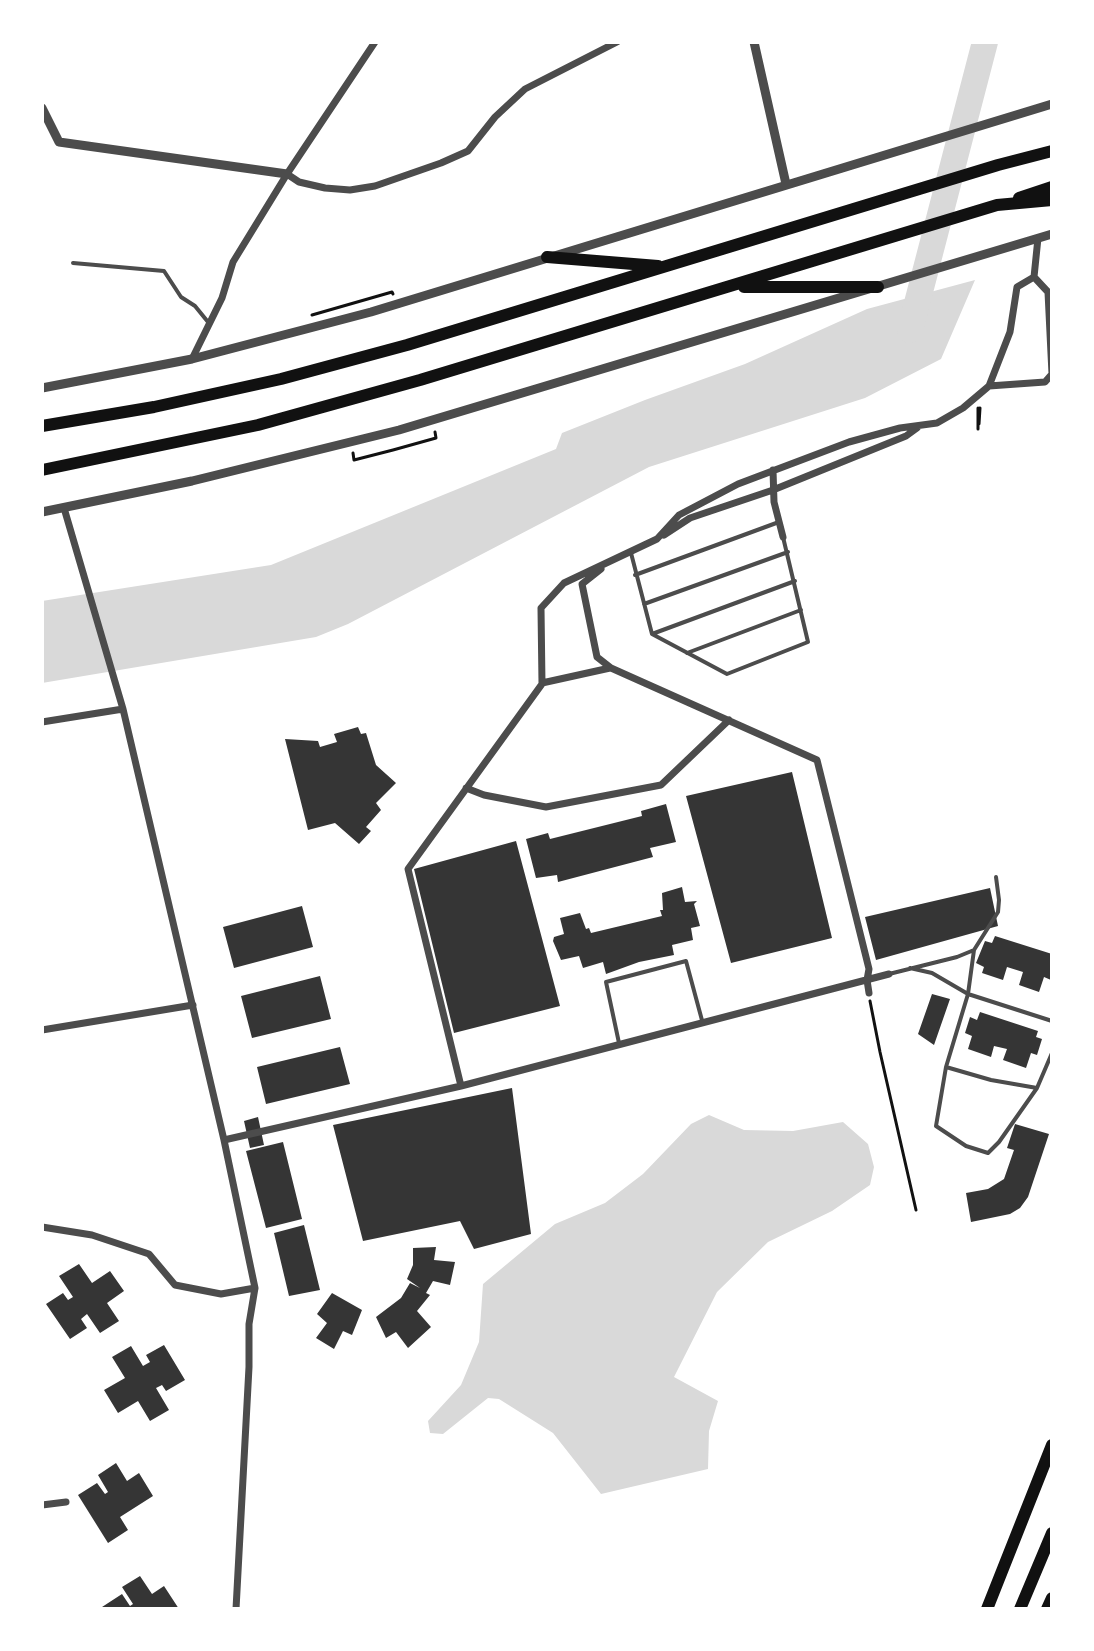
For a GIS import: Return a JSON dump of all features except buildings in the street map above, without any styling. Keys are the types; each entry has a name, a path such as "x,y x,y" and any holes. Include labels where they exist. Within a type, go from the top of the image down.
{"highway":[{"path":"1026,157 1052,141"},
{"path":"42,426 154,407 281,379 407,345 1052,151"},
{"path":"42,470 258,425 420,380 1052,187"},
{"path":"991,206 1052,200"},
{"path":"547,257 666,266"},
{"path":"729,287 878,287"},
{"path":"987,1609 1052,1445"},
{"path":"1020,1609 1052,1533"},
{"path":"1047,1609 1052,1598"}],"street":[{"path":"192,359 222,298 233,262 375,42"},
{"path":"42,108 59,142 287,174 299,182 350,190 375,186 468,151 495,117 525,89 617,42"},
{"path":"754,42 786,184"},
{"path":"42,388 192,359 371,312 1052,104"},
{"path":"42,512 192,481 433,420 1052,234"},
{"path":"989,386 1045,382 1052,374 1048,292 1034,277 1038,238"},
{"path":"657,539 679,515 773,470 849,442 900,428 937,423 963,408 989,386 1010,332 1017,287 1034,277"},
{"path":"461,1086 408,869 542,683 541,608 564,583 631,553 690,518 773,490 906,436 919,426"},
{"path":"773,470 773,490 783,537"},
{"path":"64,508 123,709 224,1140 255,1288 249,1324 236,1609"},
{"path":"611,562 582,584 597,657 611,668 817,760 869,969 869,993"},
{"path":"542,683 611,668"},
{"path":"42,722 123,709"},
{"path":"466,788 484,795 546,807 661,785 729,720"},
{"path":"224,1140 461,1086 889,974"},
{"path":"42,1030 193,1005"},
{"path":"42,1227 92,1235 149,1254 175,1285 221,1294 255,1288"},
{"path":"42,1505 66,1502"}],"lane":[{"path":"73,263 164,271 181,297 195,306 210,324"},
{"path":"635,575 779,522"},
{"path":"631,553 652,634 727,674 808,642 783,537"},
{"path":"644,604 788,552"},
{"path":"652,634 795,581"},
{"path":"687,653 801,610"},
{"path":"996,877 998,912 974,950 968,994 946,1067 936,1126 966,1146 988,1153 1037,1088 1052,1053"},
{"path":"889,974 974,950"},
{"path":"620,1045 606,982 686,961 703,1024"},
{"path":"910,968 932,973 968,994 1052,1021"},
{"path":"946,1067 991,1080 1037,1088"}],"path":[{"path":"980,400 981,418 978,428 977,414 980,400"},
{"path":"350,442 354,460 393,450 436,438 433,420"},
{"path":"869,993 916,1210"}],"shaded area":[{"path":"975,280 941,359 865,398 649,467 348,624 316,637 42,683 42,601 271,565 556,449 562,433 745,364 867,309"},
{"path":"709,1115 744,1130 793,1131 843,1122 868,1144 874,1167 870,1185 832,1211 768,1242 717,1292 674,1377 718,1401 709,1431 708,1469 601,1494 553,1433 499,1399 488,1398 443,1434 430,1433 428,1421 461,1385 479,1342 483,1284 555,1224 605,1203 643,1174 691,1124"}],"waterway":[{"path":"910,330 985,42"}]}
